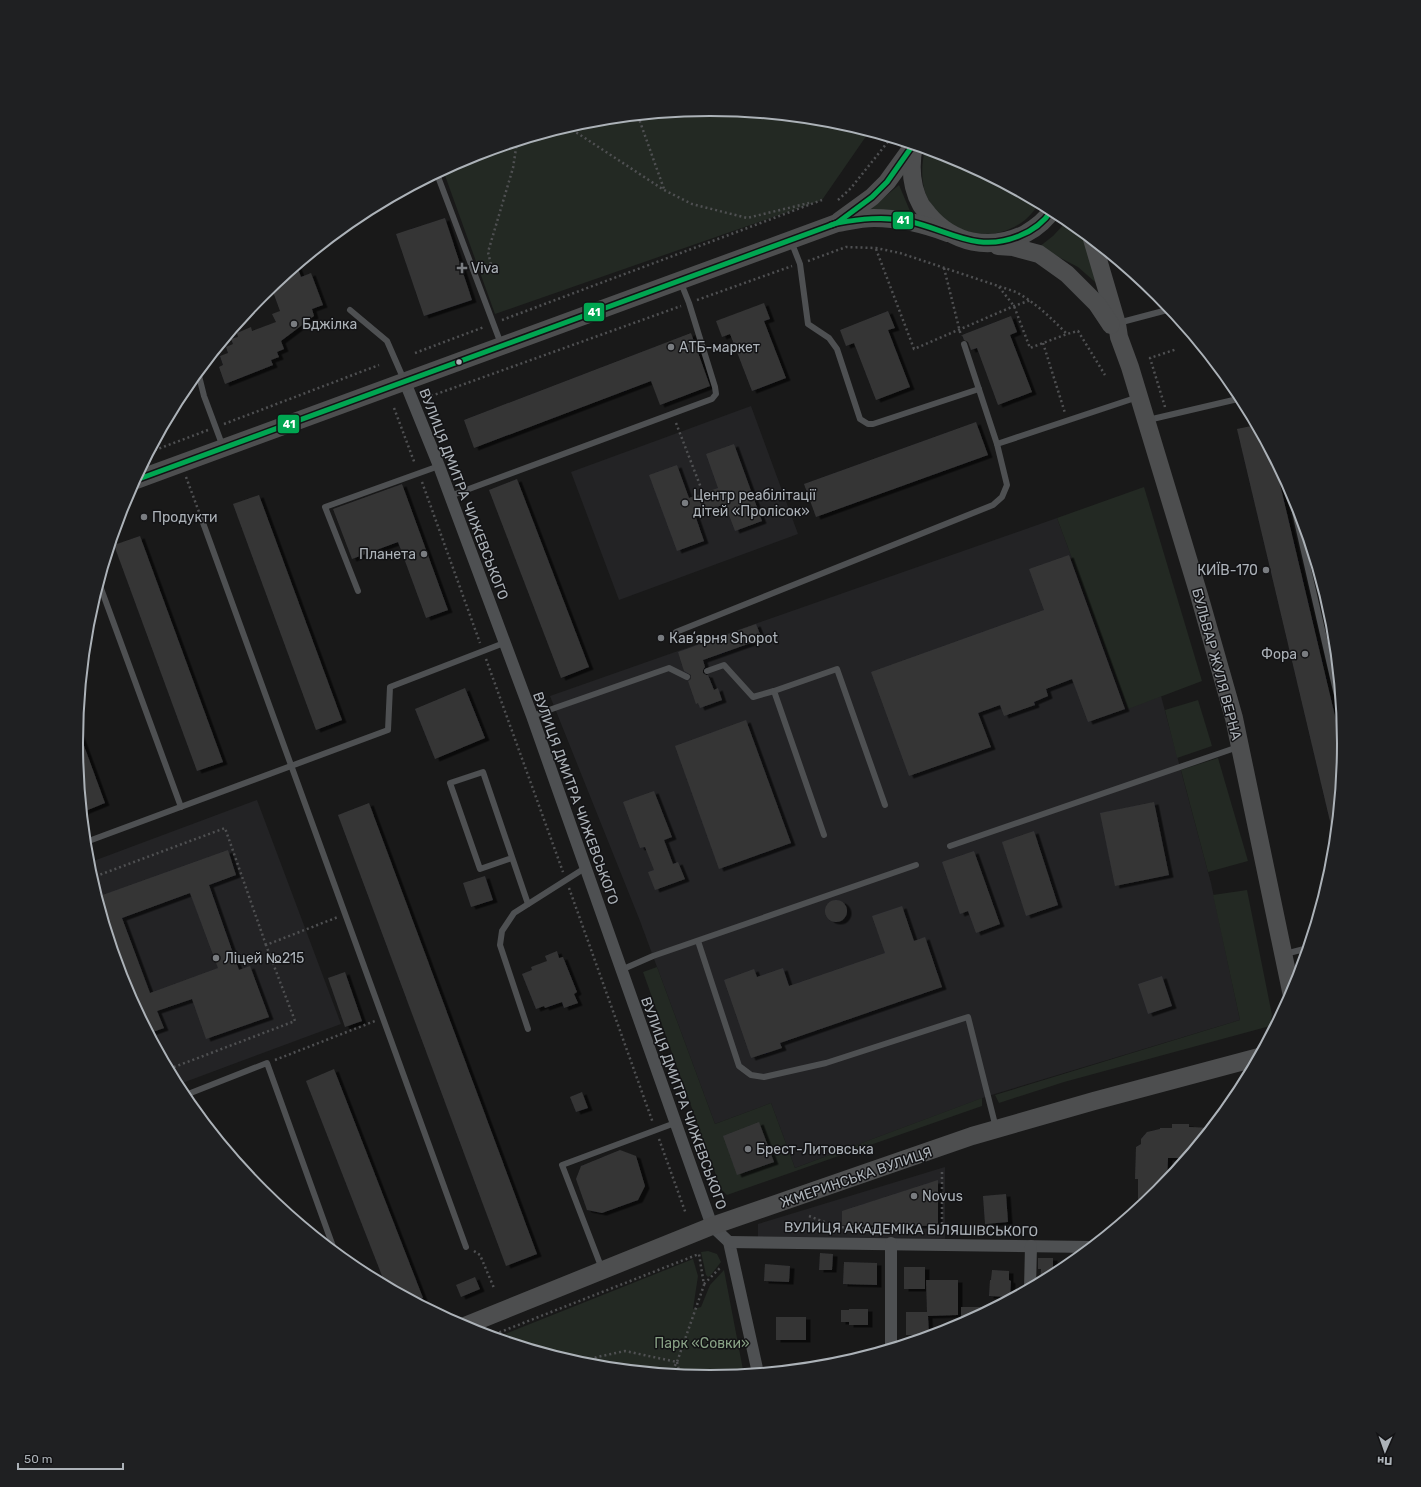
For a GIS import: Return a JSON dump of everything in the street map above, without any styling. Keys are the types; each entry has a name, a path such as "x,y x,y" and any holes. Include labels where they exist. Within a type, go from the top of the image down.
{"street":[{"path":"837,223 877,192 887,182 911,149"},
{"path":"912,149 911,157 912,180 921,205 935,223 948,233"},
{"path":"143,478 837,223 874,218 906,220 948,233 960,239 986,244 1014,240 1034,229 1047,215"},
{"name":"БУЛЬВАР ЖУЛЯ ВЕРНА","path":"986,244 1013,247 1039,254 1067,274 1097,304 1118,330"},
{"name":"БУЛЬВАР ЖУЛЯ ВЕРНА","path":"1094,248 1199,595 1234,718 1290,985"},
{"name":"ВУЛИЦЯ ДМИТРА ЧИЖЕВСЬКОГО","path":"405,382 439,466 532,716 712,1226"},
{"name":"ЖМЕРИНСЬКА ВУЛИЦЯ","path":"471,1323 712,1226 996,1129 1094,1100 1253,1059"},
{"path":"712,1226 729,1242 757,1369"},
{"name":"ВУЛИЦЯ АКАДЕМІКА БІЛЯШІВСЬКОГО","path":"729,1242 891,1243 1084,1247"},
{"path":"891,1243 891,1344"},
{"path":"1030,1283 1031,1246"}],"lane":[{"path":"439,178 502,346"},
{"path":"790,240 800,264 808,324 829,338 837,349 860,419 868,424 873,424 979,389"},
{"path":"450,496 712,399 716,394 681,280"},
{"path":"350,310 387,341 405,382"},
{"path":"1118,330 1165,312"},
{"path":"676,632 993,505 1002,497 1007,485 997,444 964,344"},
{"path":"200,379 215,427 224,448"},
{"path":"997,444 1139,396"},
{"path":"1146,421 1235,400"},
{"path":"358,591 324,507 439,466"},
{"path":"202,520 466,1247"},
{"path":"1297,522 1336,690"},
{"path":"102,591 181,806"},
{"path":"91,840 388,730 390,688 504,643"},
{"path":"707,671 724,665 753,697 837,668 885,805"},
{"path":"532,716 669,668 686,677"},
{"path":"774,691 824,835"},
{"path":"950,846 1240,746"},
{"path":"512,858 480,869 450,782 483,772 528,904"},
{"path":"621,970 653,956 916,865"},
{"path":"528,1029 500,945 502,931 514,913 585,868"},
{"path":"698,941 739,1066 750,1075 764,1077 826,1063 968,1017 996,1129"},
{"path":"1283,954 1303,949"},
{"path":"190,1093 267,1063 332,1243"},
{"path":"602,1270 562,1165 675,1123"}],"path":[{"path":"639,120 664,190"},
{"path":"414,353 822,200 747,218 692,204 664,190 574,131"},
{"path":"836,203 852,188 888,142"},
{"path":"492,269 488,252 513,168 516,147"},
{"path":"431,396 846,247 876,248 900,253 1016,292 1031,300 1067,334"},
{"path":"876,248 914,349 1031,300"},
{"path":"944,268 958,330"},
{"path":"999,287 1014,306 1030,348 1078,331 1105,375"},
{"path":"1043,343 1068,420"},
{"path":"1167,416 1150,358 1177,349"},
{"path":"157,449 379,365"},
{"path":"394,408 686,1214"},
{"path":"672,414 703,493"},
{"path":"185,476 202,520"},
{"path":"97,876 225,828 294,1021 173,1067"},
{"path":"266,945 346,914"},
{"path":"267,1063 383,1018"},
{"path":"942,1172 942,1244"},
{"path":"809,1216 837,1227 912,1230"},
{"path":"935,1231 942,1231"},
{"path":"466,1247 480,1255 494,1288"},
{"path":"497,1333 699,1254 704,1284"},
{"path":"672,1370 677,1362 704,1284 724,1263"},
{"path":"591,1360 625,1351 677,1362"},
{"path":"677,1362 679,1370"}],"shaded area":[{"name":"Центр реабілітації дітей «Пролісок»","path":"751,406 798,534 619,600 571,472"},
{"path":"1057,518 1128,708 1161,696 1211,883 1240,1020 988,1096 795,1168 771,1103 715,1124 640,921 550,696"},
{"name":"Ліцей №215","path":"257,800 341,1024 183,1083 167,1057 131,984 116,945 104,906 94,861"},
{"path":"945,1167 945,1239 758,1237 758,1224"}],"green space":[{"path":"669,117 752,117 792,121 867,136 822,200 495,314 445,175 509,149 548,137 629,121"},
{"path":"924,154 988,181 1036,208 1025,220 1015,227 1004,231 992,234 981,234 959,228 948,222 932,206 924,188 922,173"},
{"path":"899,185 910,211 869,210"},
{"path":"1063,225 1085,241 1102,288 1078,267 1039,247 1053,236"},
{"path":"1144,487 1202,681 1128,709 1057,518"},
{"path":"1198,700 1212,746 1177,758 1165,710"},
{"path":"1218,758 1248,861 1208,872 1181,770"},
{"path":"1247,890 1272,1015 1270,1026 1064,1082 999,1103 995,1095 1240,1020 1213,895"},
{"path":"657,967 715,1124 771,1103 795,1168 982,1098 982,1106 727,1195 721,1189 643,972"},
{"path":"708,1251 717,1254 721,1262 708,1277 706,1275 701,1252"},
{"name":"Парк «Совки»","path":"693,1259 698,1276 693,1309 701,1307 710,1285 724,1270 743,1370 669,1370 629,1366 548,1350 502,1335"}],"building":[{"path":"445,218 472,300 424,316 396,234"},
{"path":"299,271 301,277 311,273 323,305 312,309 314,316 281,341 284,349 277,352 279,357 271,360 273,365 225,384 219,367 223,365 220,356 228,353 226,347 233,344 231,340 238,337 237,333 251,327 252,331 276,322 272,314 280,311 274,294"},
{"path":"764,303 770,319 764,321 786,378 752,391 730,334 722,337 716,321"},
{"path":"888,311 895,328 888,330 910,387 876,400 854,343 846,346 840,330"},
{"path":"1011,316 1017,332 1010,335 1032,392 998,405 977,348 971,350 968,342 964,340 962,335"},
{"path":"691,333 710,386 660,405 651,381 474,448 464,420"},
{"path":"976,422 988,455 816,517 804,484"},
{"path":"1251,426 1279,478 1338,727 1337,785 1332,830 1237,429"},
{"path":"734,444 762,521 735,531 725,504 695,515 704,541 677,551 649,475 677,465 689,498 718,488 706,454"},
{"path":"517,479 589,667 561,678 489,490"},
{"path":"402,484 448,610 426,618 398,542 352,559 333,509"},
{"path":"259,495 342,720 316,730 233,504"},
{"path":"140,536 223,762 197,771 115,547 115,545"},
{"path":"1069,555 1125,709 1088,722 1072,679 1046,689 1048,696 1034,702 1035,705 1004,716 1000,705 978,713 991,747 909,776 871,672 1044,610 1029,569"},
{"path":"756,624 762,639 703,660 705,667 703,673 708,675 714,690 718,688 722,700 700,708 698,703 696,704 688,681 691,679 691,675 684,671 678,652"},
{"path":"465,688 485,738 435,759 415,709"},
{"path":"746,720 791,843 719,869 675,746"},
{"path":"83,743 105,803 87,811 84,785"},
{"path":"654,791 672,837 664,840 673,864 678,862 685,879 655,890 648,872 654,870 645,847 640,848 623,802"},
{"path":"1154,802 1169,875 1115,886 1100,813"},
{"path":"369,803 537,1254 506,1266 338,815"},
{"path":"1034,831 1058,905 1026,916 1002,842"},
{"path":"228,850 236,875 209,885 239,970 250,966 269,1017 206,1039 192,999 157,1011 164,1028 154,1032 148,1021 131,984 116,945 102,895","holes":["190,893 218,968 150,993 122,918"]},
{"path":"974,851 1000,924 976,933 968,911 960,914 942,862"},
{"path":"485,876 493,900 471,907 463,883"},
{"path":"836,900 844,903 847,911 844,919 836,922 828,919 825,911 828,903"},
{"path":"902,906 914,941 925,937 942,987 780,1043 782,1048 751,1058 724,980 754,969 757,977 783,968 789,986 885,953 872,916"},
{"path":"557,951 559,958 563,957 577,992 574,994 578,1003 564,1008 562,1002 545,1008 544,1006 536,1009 522,974 532,970 531,967 547,961 545,956"},
{"path":"345,972 362,1021 345,1027 328,978"},
{"path":"1162,976 1172,1006 1148,1014 1138,984"},
{"path":"334,1069 423,1298 420,1299 383,1278 306,1081"},
{"path":"582,1092 588,1108 576,1112 570,1097"},
{"name":"Брест-Литовська","path":"759,1122 774,1162 737,1175 723,1136"},
{"path":"1172,1124 1189,1124 1189,1127 1206,1128 1181,1158 1168,1158 1167,1173 1140,1200 1138,1199 1138,1179 1135,1179 1136,1147 1141,1144 1141,1139 1147,1132 1160,1128 1172,1128"},
{"path":"620,1150 636,1156 645,1186 638,1200 602,1213 587,1210 576,1179 581,1166"},
{"name":"Novus","path":"938,1180 938,1226 842,1225 842,1211"},
{"path":"1006,1194 1008,1222 985,1224 983,1196"},
{"path":"820,1253 833,1254 832,1270 819,1270"},
{"path":"1038,1258 1053,1258 1053,1269 1040,1277 1041,1269 1038,1269"},
{"path":"844,1262 877,1263 877,1285 843,1284"},
{"path":"765,1264 790,1266 789,1282 764,1281"},
{"path":"904,1267 925,1267 925,1289 904,1289"},
{"path":"992,1270 1009,1271 1009,1280 1011,1281 1010,1294 1005,1297 989,1296"},
{"path":"475,1277 480,1289 461,1297 456,1285"},
{"path":"926,1280 958,1280 958,1315 928,1316 929,1332 920,1335 906,1335 906,1312 927,1312"},
{"path":"961,1307 986,1307 961,1318"},
{"path":"868,1309 868,1325 849,1325 849,1322 841,1322 841,1310"},
{"path":"776,1317 806,1317 806,1340 776,1340"}],"transit line":[{"name":"41","path":"831,225 837,223 872,197 887,182 911,149"},
{"name":"41","path":"143,478 837,223 854,220 898,219 962,238 989,242 1004,241 1024,234 1033,229 1048,215"}],"place":[{"name":"Viva","path":"462,268"},
{"name":"Бджілка","path":"294,324"},
{"name":"АТБ-маркет","path":"671,347"},
{"name":"Центр реабілітації дітей «Пролісок»","path":"685,503"},
{"name":"Продукти","path":"144,517"},
{"name":"Планета","path":"424,554"},
{"name":"КИЇВ-170","path":"1266,570"},
{"name":"Кавʼярня Shopot","path":"661,638"},
{"name":"Фора","path":"1305,654"},
{"name":"Ліцей №215","path":"216,958"},
{"name":"Брест-Литовська","path":"748,1149"},
{"name":"Novus","path":"914,1196"}]}
